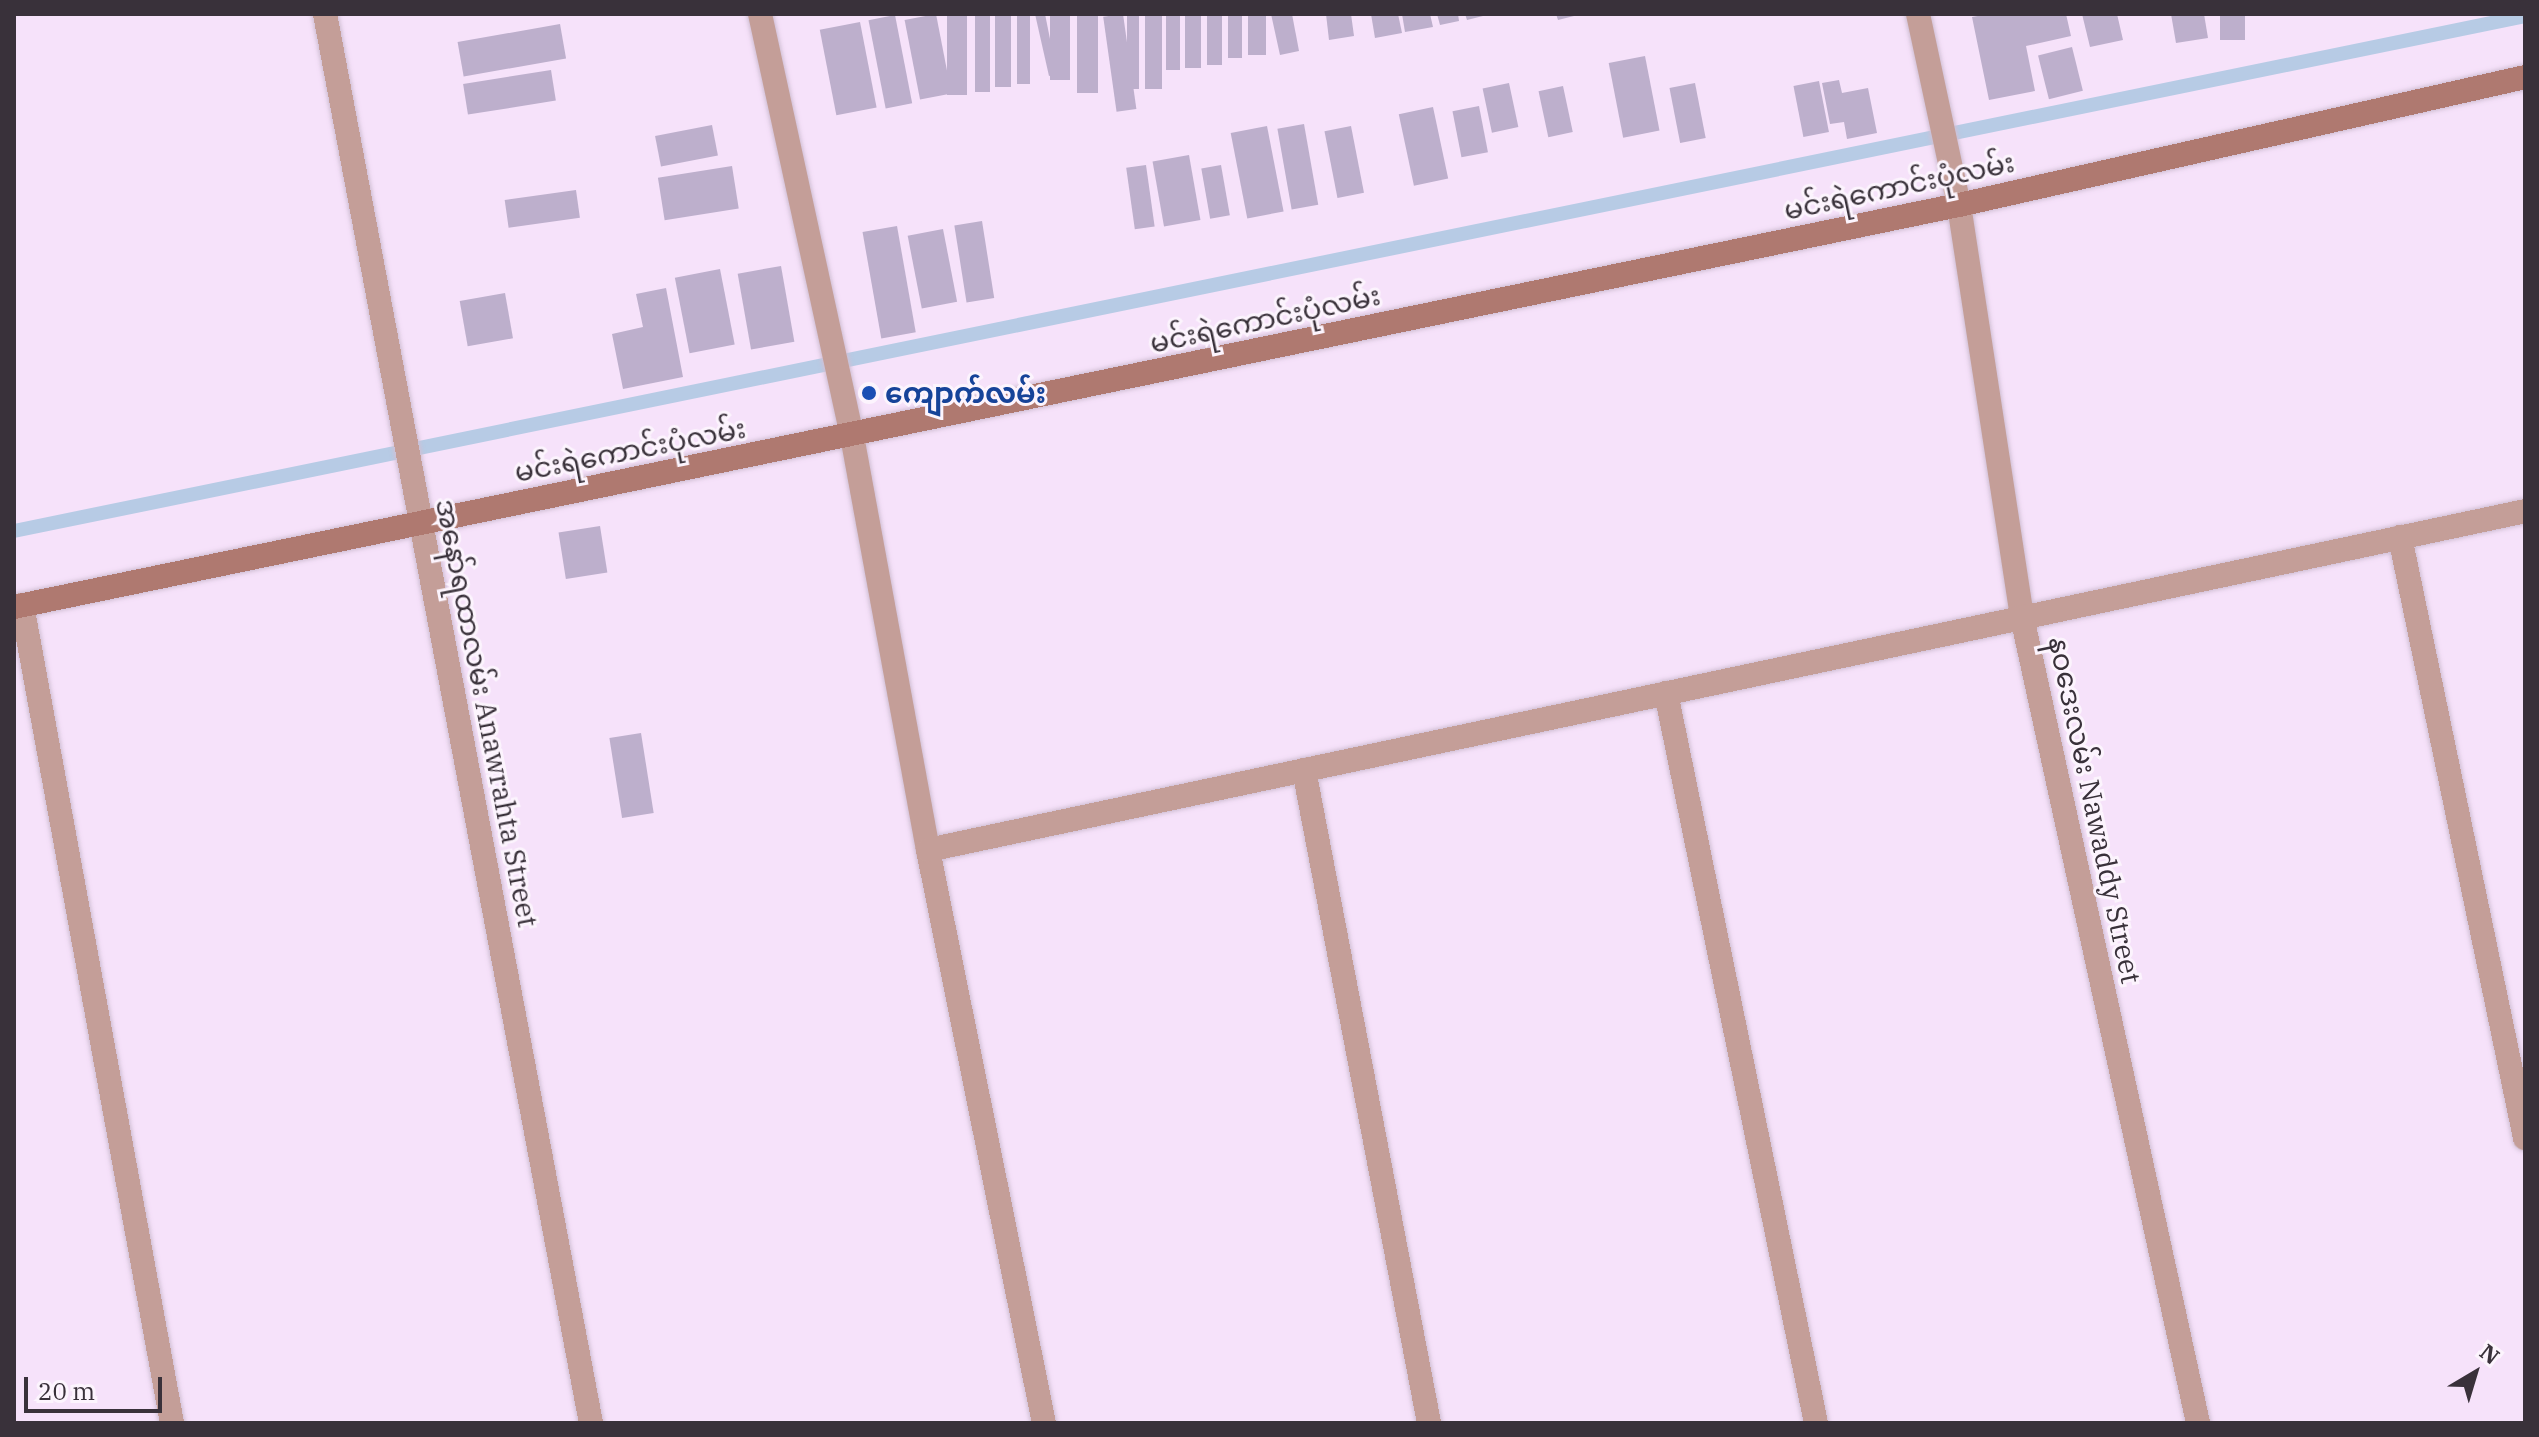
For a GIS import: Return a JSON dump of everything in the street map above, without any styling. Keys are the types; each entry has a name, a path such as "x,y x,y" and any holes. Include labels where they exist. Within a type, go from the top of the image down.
{"street":[{"name":"အနော်ရထာလမ်း Anawrahta Street","path":"325,14 591,1423"},
{"path":"760,14 852,436 928,850 1044,1423"},
{"name":"နဝဒေးလမ်း Nawaddy Street","path":"1918,14 1959,205 2022,617 2198,1423"},
{"name":"မင်းရဲကောင်းပုံလမ်း","path":"18,606 1959,205 2525,77"},
{"path":"928,850 2525,511"},
{"path":"2400,537 2525,1138"},
{"path":"18,606 172,1423"},
{"path":"1666,693 1816,1423"},
{"path":"1304,770 1429,1423"}],"building":[{"path":"936,14 951,94 920,100 905,20"},
{"path":"947,14 967,14 967,95 947,95"},
{"path":"975,14 990,14 990,92 975,92"},
{"path":"995,14 1011,14 1011,87 995,87"},
{"path":"1017,14 1030,14 1030,84 1017,84"},
{"path":"1035,14 1045,14 1057,74 1049,76"},
{"path":"1050,14 1070,14 1070,80 1050,80"},
{"path":"1077,14 1098,14 1098,93 1077,93"},
{"path":"1123,14 1136,109 1117,112 1103,17"},
{"path":"1127,14 1139,14 1139,89 1127,89"},
{"path":"1145,14 1162,14 1162,89 1145,89"},
{"path":"1166,14 1180,14 1180,70 1166,70"},
{"path":"1185,14 1201,14 1201,68 1185,68"},
{"path":"1207,14 1222,14 1222,65 1207,65"},
{"path":"1228,14 1242,14 1242,58 1228,58"},
{"path":"1248,14 1266,14 1266,55 1248,55"},
{"path":"1271,14 1292,14 1299,51 1280,55"},
{"path":"1326,14 1351,14 1354,36 1329,40"},
{"path":"1371,14 1398,14 1402,33 1375,38"},
{"path":"1402,14 1430,14 1433,27 1405,32"},
{"path":"1437,14 1458,14 1459,21 1440,25"},
{"path":"1465,14 1487,14 1487,15 1467,20"},
{"path":"1556,14 1578,14 1578,15 1558,20"},
{"path":"1989,14 2066,14 2071,36 2026,46 2035,91 1989,100 1972,17"},
{"path":"2082,14 2117,14 2123,40 2090,47"},
{"path":"2171,14 2204,14 2208,38 2176,43"},
{"path":"2220,14 2245,14 2245,40 2220,40"},
{"path":"895,15 912,103 886,108 868,20"},
{"path":"860,22 877,107 836,115 820,30"},
{"path":"560,24 566,58 464,77 458,42"},
{"path":"2072,47 2083,91 2049,99 2038,55"},
{"path":"1645,56 1660,131 1623,138 1609,63"},
{"path":"551,70 556,101 468,115 463,84"},
{"path":"1839,80 1842,93 1868,88 1877,133 1847,139 1844,122 1830,124 1822,83"},
{"path":"1819,81 1829,132 1803,137 1793,86"},
{"path":"1509,83 1518,127 1492,133 1483,89"},
{"path":"1695,83 1706,138 1680,143 1669,88"},
{"path":"1563,86 1573,132 1548,137 1539,91"},
{"path":"1479,106 1488,152 1461,157 1452,111"},
{"path":"1433,107 1448,178 1414,186 1399,114"},
{"path":"1304,124 1318,205 1292,209 1277,129"},
{"path":"712,125 718,155 661,166 655,136"},
{"path":"1267,126 1284,211 1247,218 1231,133"},
{"path":"1351,126 1364,193 1337,198 1324,131"},
{"path":"1189,155 1200,220 1164,226 1153,161"},
{"path":"1146,165 1155,226 1135,229 1126,168"},
{"path":"1221,165 1230,215 1210,219 1201,168"},
{"path":"732,166 739,208 665,220 658,178"},
{"path":"576,190 580,218 509,228 505,200"},
{"path":"982,221 994,298 967,302 954,225"},
{"path":"897,226 916,332 881,338 863,232"},
{"path":"943,229 957,302 922,309 908,236"},
{"path":"781,266 794,342 751,349 738,274"},
{"path":"720,269 735,345 690,353 675,278"},
{"path":"666,288 683,377 623,389 612,334 643,327 636,294"},
{"path":"505,293 513,338 468,346 460,301"},
{"path":"600,526 607,572 566,579 559,533"},
{"path":"641,733 654,813 622,818 609,738"}],"waterway":[{"path":"14,531 2525,16"}],"place":[{"name":"ကျောက်လမ်း","path":"869,393"}]}
